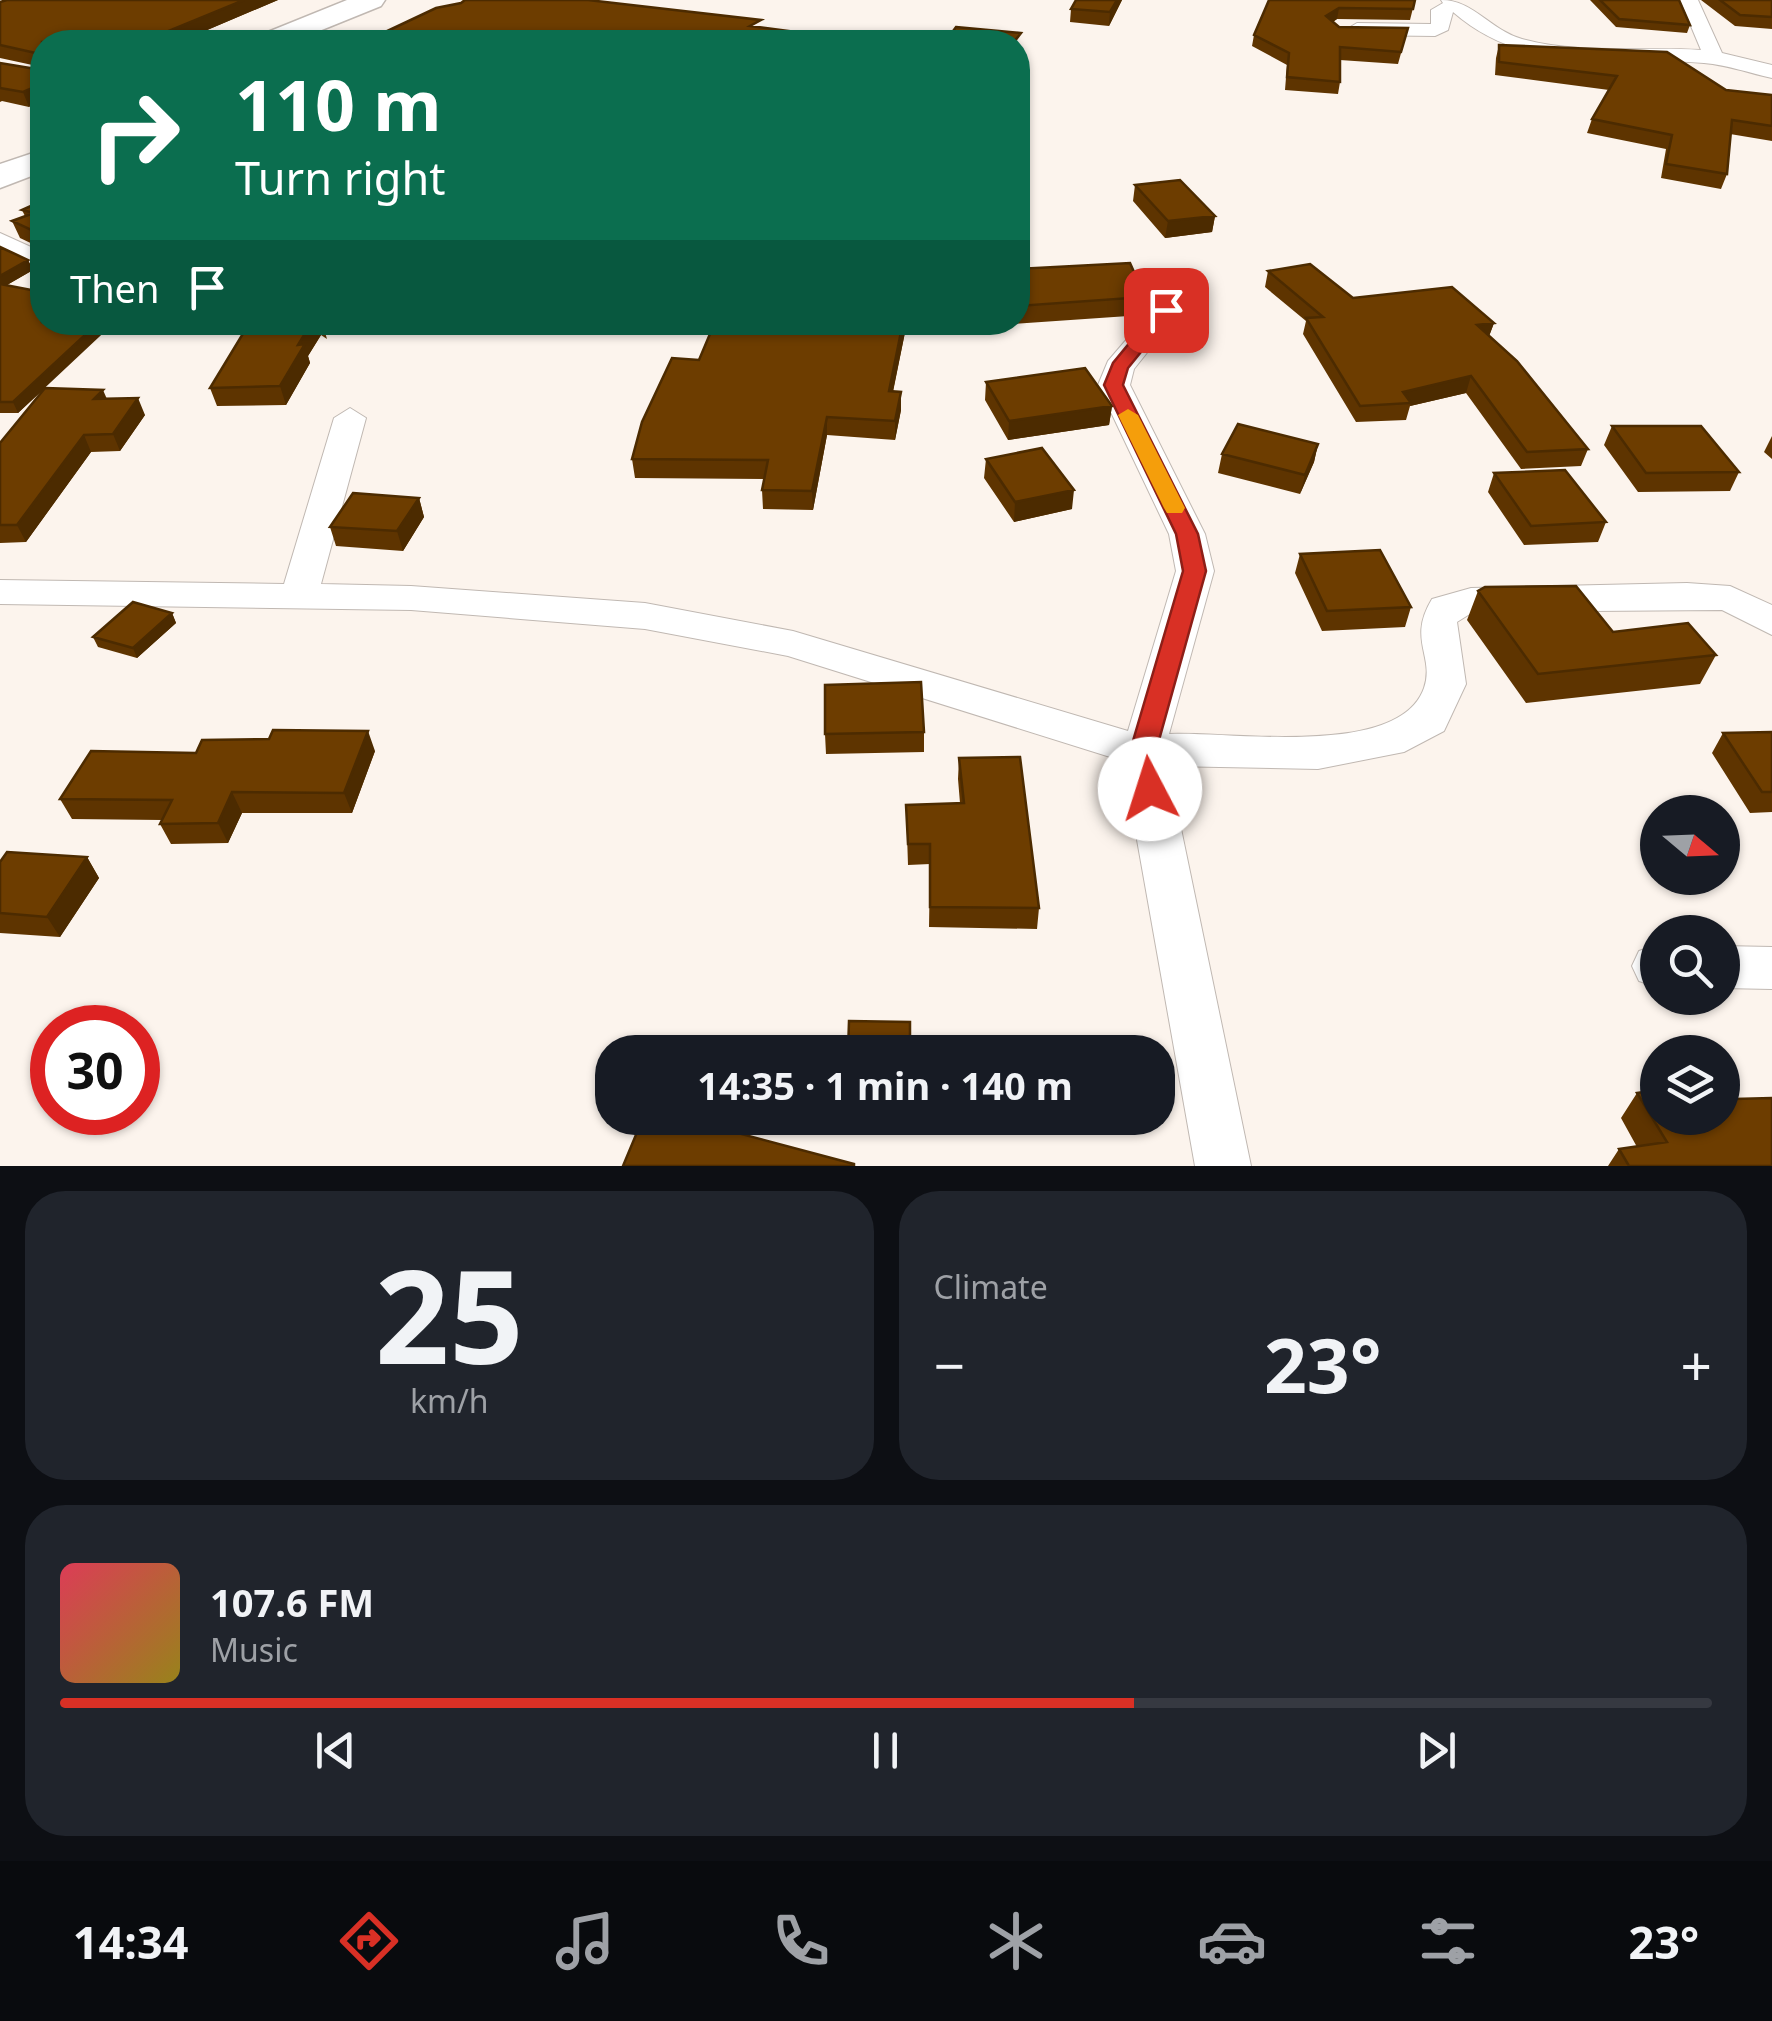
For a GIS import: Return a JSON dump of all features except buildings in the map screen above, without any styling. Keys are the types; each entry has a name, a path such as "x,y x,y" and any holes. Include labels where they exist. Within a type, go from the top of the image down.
{"main road":[{"path":"305,30 384,4"},
{"path":"337,30 384,4"},
{"path":"0,152 30,140"},
{"path":"0,177 30,165"}],"street":[{"path":"1689,0 1713,55"},
{"path":"1337,29 1435,30 1441,26 1440,10 1453,3 1516,44 1603,53 1713,55 1772,72"},
{"path":"0,242 30,256"},
{"path":"1166,310 1120,367 1114,385 1187,534 1195,571 1143,751 1223,1166"},
{"path":"298,597 350,418"},
{"path":"0,592 518,603 645,616 793,644 1044,724 1143,751 1209,748 1318,753 1388,741 1429,720 1446,684 1438,622 1446,608 1471,600 1687,595 1730,598 1772,622"},
{"path":"1740,967 1772,968"}],"slow traffic":[{"path":"1128,415 1174,508"}],"route":[{"path":"1150,789 1143,751 1195,571 1187,534 1114,385 1120,367 1166,310"}]}
